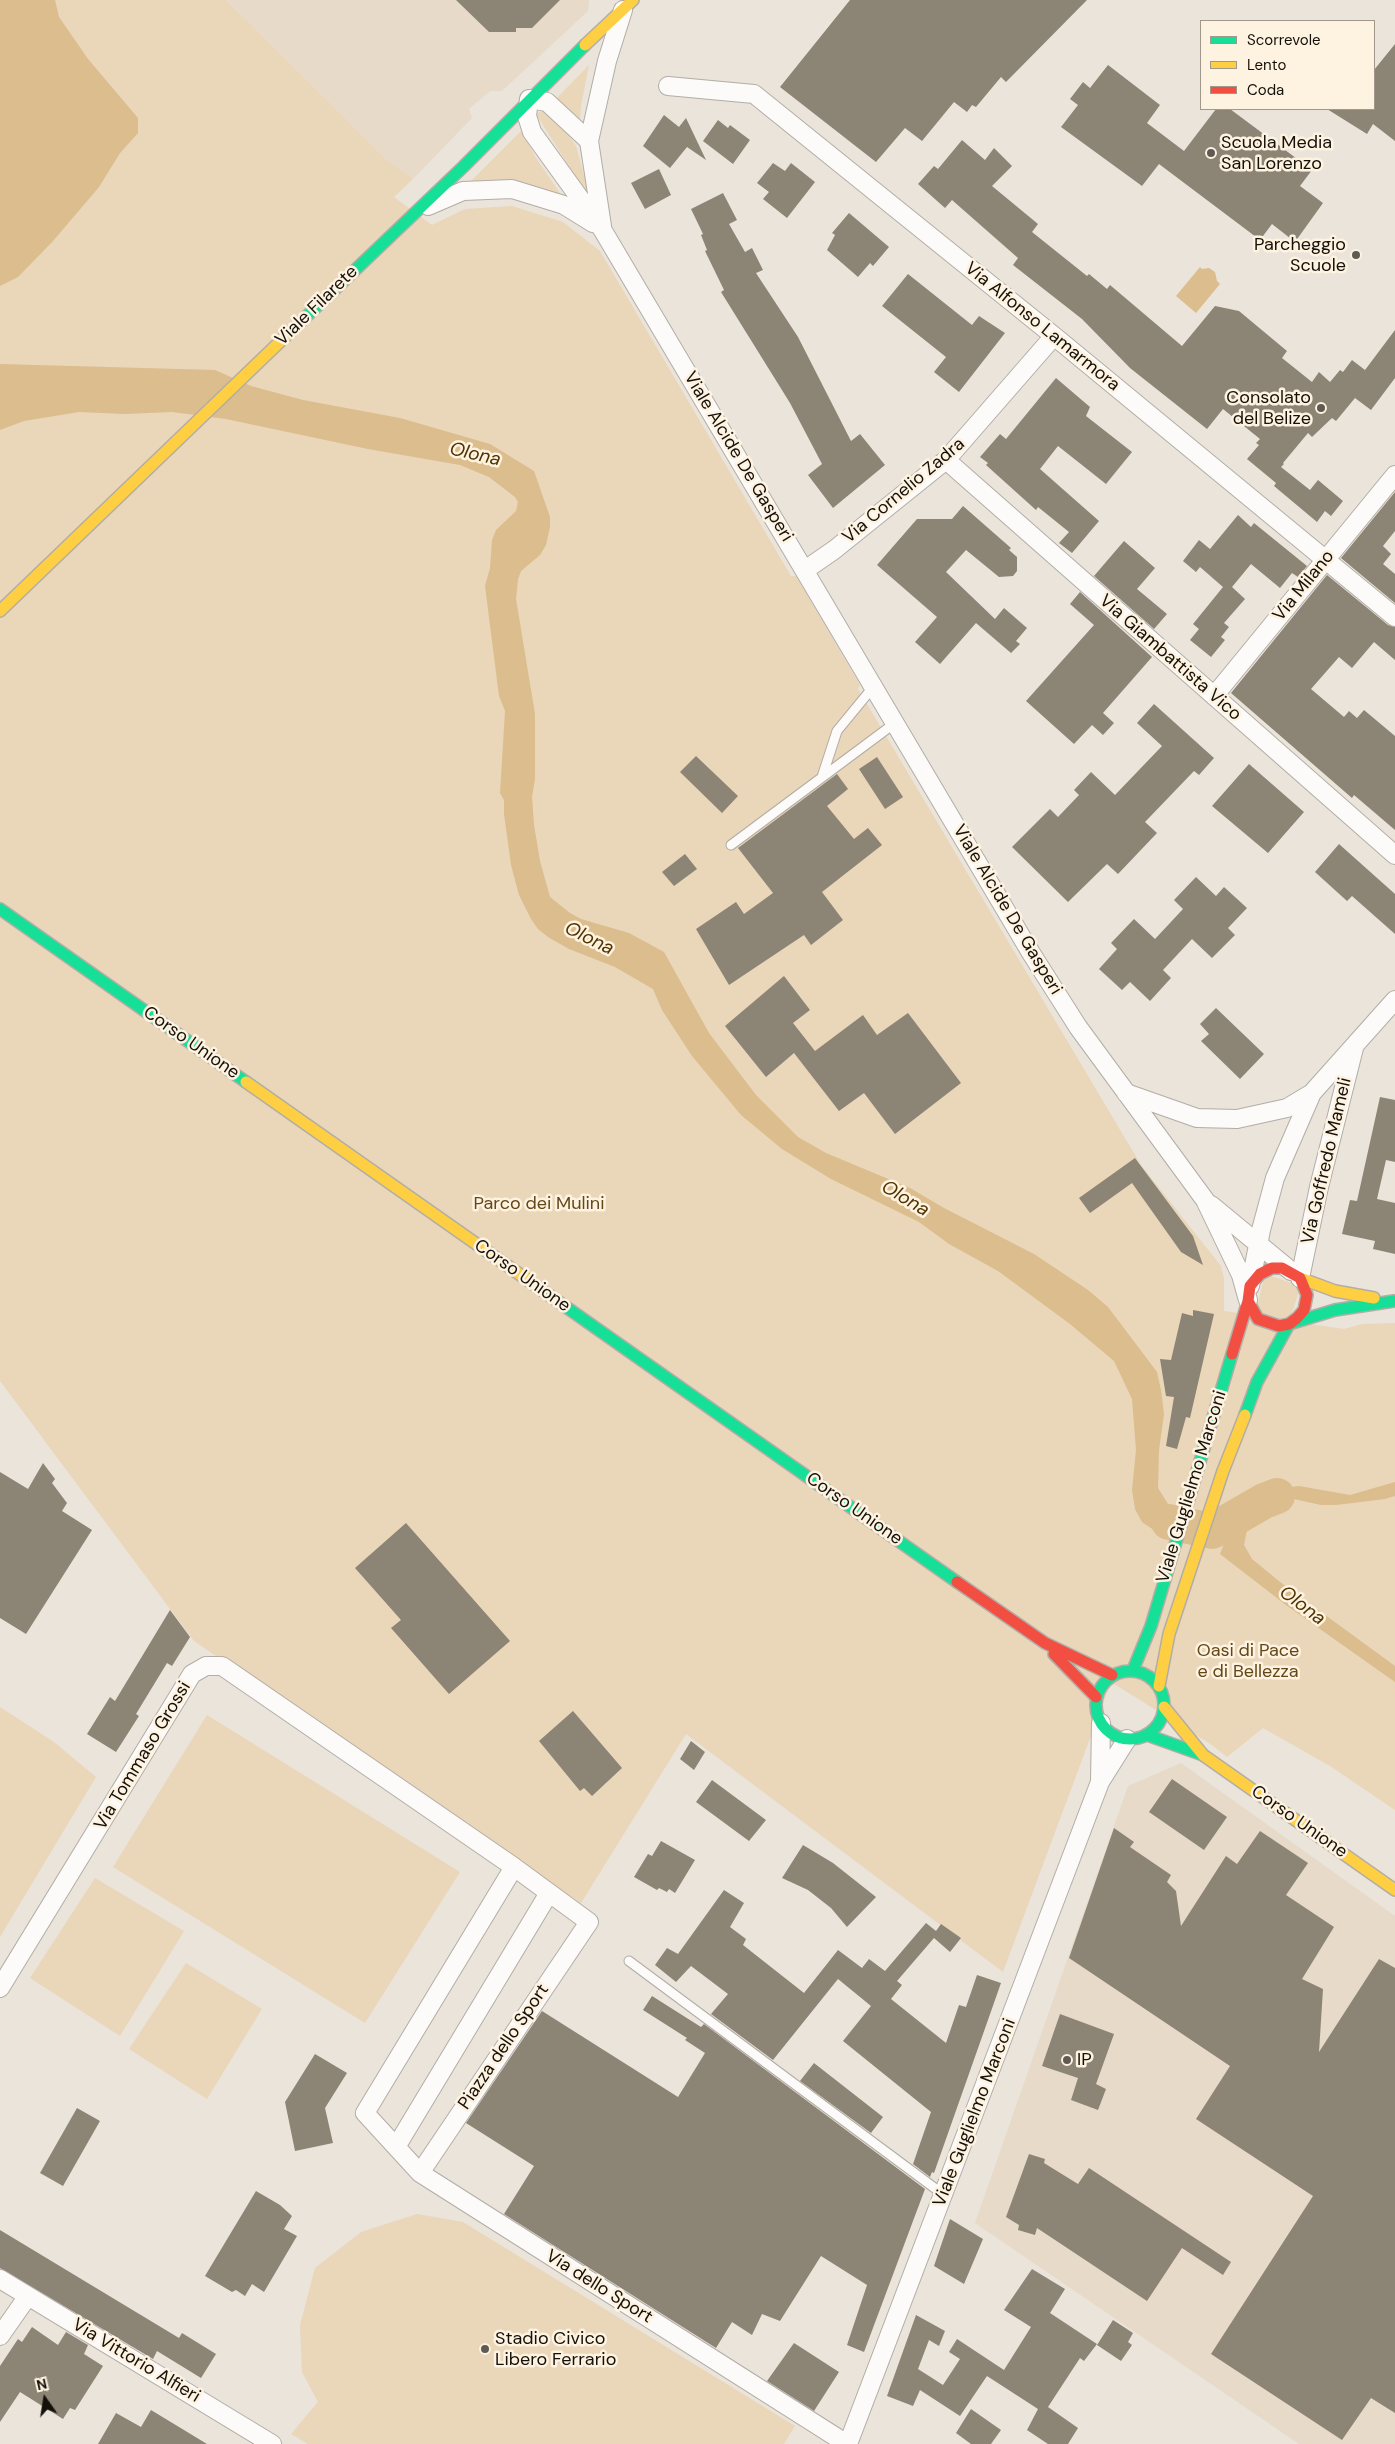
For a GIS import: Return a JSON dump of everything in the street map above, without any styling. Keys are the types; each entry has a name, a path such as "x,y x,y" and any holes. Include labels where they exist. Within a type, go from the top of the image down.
{"street":[{"name":"Viale Filarete","path":"0,611 418,210 529,99 628,4"},
{"name":"Viale Alcide De Gasperi","path":"602,229 590,141 606,61 628,4"},
{"name":"Via Alfonso Lamarmora","path":"668,86 754,94 1054,336 1395,617"},
{"name":"Viale Alcide De Gasperi","path":"529,99 527,116 532,132 602,229 1031,953 1078,1027 1205,1200"},
{"path":"529,99 547,102 590,141"},
{"name":"Viale Alcide De Gasperi","path":"418,210 463,191 512,189 564,205 602,229"},
{"name":"Via Cornelio Zadra","path":"805,570 834,550 946,460 1054,336"},
{"name":"Via Giambattista Vico","path":"946,460 1395,855"},
{"name":"Via Milano","path":"1214,696 1395,475"},
{"name":"Corso Unione","path":"0,909 1045,1643 1112,1675"},
{"name":"Via Goffredo Mameli","path":"1126,1093 1197,1118 1237,1119 1288,1108 1312,1093 1395,1000"},
{"name":"Via Goffredo Mameli","path":"1295,1274 1319,1187 1354,1045"},
{"name":"Via Goffredo Mameli","path":"1249,1294 1258,1245 1275,1178 1312,1093"},
{"path":"1205,1200 1242,1275 1249,1294 1252,1311 1258,1319 1279,1326 1335,1310 1394,1302"},
{"path":"1205,1200 1295,1274 1304,1284 1306,1302 1298,1318 1289,1324"},
{"path":"1249,1294 1260,1274 1272,1268 1295,1274 1335,1291 1394,1302"},
{"name":"Viale Guglielmo Marconi","path":"1133,1670 1151,1626 1249,1294"},
{"name":"Viale Guglielmo Marconi","path":"1164,1706 1159,1686 1169,1634 1223,1470 1257,1382 1289,1324"},
{"name":"Corso Unione","path":"1045,1643 1096,1697"},
{"name":"Via Tommaso Grossi","path":"0,1988 192,1674 206,1666 222,1666 514,1867"},
{"path":"1096,1697 1100,1688 1112,1675 1133,1670 1152,1678 1159,1686"},
{"name":"Viale Guglielmo Marconi","path":"1096,1697 1097,1715 1101,1723 1100,1782"},
{"path":"1101,1723 1117,1736 1127,1739 1147,1735 1162,1718 1164,1706"},
{"name":"Corso Unione","path":"1164,1706 1203,1755"},
{"name":"Corso Unione","path":"1147,1735 1203,1755 1395,1890"},
{"name":"Viale Guglielmo Marconi","path":"848,2444 1100,1782 1127,1739"},
{"path":"396,2147 549,1893 514,1867"},
{"name":"Via dello Sport","path":"514,1867 365,2113 420,2173 848,2444"},
{"name":"Piazza dello Sport","path":"420,2173 589,1922 549,1893"},
{"name":"Via Vittorio Alfieri","path":"0,2279 272,2444"},
{"path":"0,2336 28,2296"}],"lane":[{"path":"822,777 837,731 874,686"},
{"path":"731,845 895,722"},
{"path":"629,1961 944,2195"}],"shaded area":[{"path":"226,0 589,0 588,11 502,91 490,91 469,109 472,118 413,179 388,161"},
{"path":"1181,1763 1395,1916 1395,2444 1299,2444 975,2223 1128,1786"}],"green space":[{"name":"Parco dei Mulini","path":"0,0 226,0 388,161 413,179 394,197 432,225 465,209 512,206 563,222 600,251 791,576 796,576 860,685 858,689 1141,1165 1221,1266 1224,1278 1224,1311 1260,1316 1256,1311 1265,1274 1301,1286 1289,1321 1344,1329 1362,1324 1395,1323 1395,1810 1330,1766 1263,1728 1227,1757 1212,1745 1111,1682 1003,1972 686,1734 581,1903 194,1641 0,1381"},
{"path":"589,65 581,106 580,120 555,100"},
{"path":"544,110 565,130 576,146 591,201 536,114"},
{"path":"521,131 536,158 566,202 468,184"},
{"path":"0,1707 54,1742 96,1777 0,1937"},
{"path":"207,1715 460,1872 365,2023 113,1867"},
{"path":"95,1878 184,1931 120,2036 30,1978"},
{"path":"186,1963 262,2009 207,2099 129,2049"},
{"name":"Stadio Civico Libero Ferrario","path":"417,2214 463,2222 795,2426 784,2444 308,2444 291,2434 318,2402 302,2372 300,2325 315,2268 361,2232"}],"water":[{"path":"0,0 55,0 59,17 88,59 138,118 138,133 120,153 99,187 53,241 18,277 0,286"},
{"path":"1200,267 1202,269 1209,268 1215,272 1217,281 1220,284 1196,313 1176,296"},
{"path":"0,364 215,370 251,386 303,400 400,418 490,444 534,471 550,517 550,527 546,545 540,555 521,571 518,579 516,599 535,714 535,779 532,797 534,825 540,861 550,897 581,919 629,933 664,952 709,1033 756,1095 798,1137 826,1153 910,1188 944,1208 1034,1254 1088,1290 1108,1307 1157,1372 1164,1414 1159,1450 1158,1488 1168,1504 1179,1507 1167,1539 1142,1522 1135,1509 1132,1490 1136,1450 1132,1399 1114,1361 1070,1324 998,1271 949,1244 919,1222 831,1179 782,1149 741,1115 692,1056 662,1010 653,989 615,967 569,949 548,937 538,929 531,919 519,895 511,865 504,800 500,793 505,711 499,696 485,586 490,568 492,540 496,530 516,511 518,502 515,497 489,477 460,465 368,449 226,419 172,412 125,414 79,412 24,421 0,430"},
{"path":"1395,1482 1395,1496 1385,1499 1321,1505 1294,1499 1271,1506 1261,1512 1247,1530 1244,1545 1252,1559 1280,1582 1395,1666 1395,1682 1286,1605 1220,1554 1237,1510 1250,1499 1269,1490 1299,1486 1350,1495"}],"building":[{"path":"456,0 560,0 532,28 516,28 516,32 489,32"},
{"path":"850,0 1087,0 1006,82 1001,77 976,107 972,105 967,112 954,102 922,141 905,128 876,162 780,87"},
{"path":"1395,44 1395,141 1373,124 1367,134 1329,110 1375,110 1375,69"},
{"name":"Scuola Media San Lorenzo","path":"1108,65 1160,105 1147,123 1184,151 1215,110 1231,110 1312,170 1300,186 1323,203 1295,242 1272,224 1260,240 1159,164 1142,186 1061,127 1078,105 1070,99 1083,82 1090,88"},
{"path":"664,115 679,127 686,118 706,160 687,147 670,168 643,146"},
{"path":"718,120 728,128 730,125 750,140 733,164 703,141"},
{"path":"962,140 985,160 994,148 1012,166 992,186 1038,224 1032,232 1087,276 1089,274 1107,289 1110,285 1182,346 1215,306 1239,311 1287,351 1282,358 1312,382 1319,372 1330,382 1340,370 1343,372 1352,360 1365,370 1395,330 1395,378 1371,410 1355,398 1336,421 1332,418 1312,437 1308,433 1281,467 1310,490 1318,480 1343,501 1331,516 1325,511 1317,522 1274,486 1276,483 1247,459 1259,445 1256,443 1260,439 1223,409 1207,429 1130,368 1082,319 1013,265 1018,258 952,200 945,208 918,184 934,166 938,169"},
{"path":"773,163 785,171 791,163 815,182 787,218 763,199 769,192 757,183"},
{"path":"659,169 671,195 645,209 631,183"},
{"path":"723,193 737,220 729,224 745,252 752,248 763,270 756,273 798,337 851,441 860,434 885,465 833,508 808,475 822,464 790,403 721,292 724,290 705,251 707,250 701,235 703,234 691,209"},
{"path":"849,213 889,247 873,266 870,263 858,277 827,250 835,235 832,233"},
{"path":"908,274 972,325 979,316 1005,333 959,392 934,372 946,357 882,306"},
{"path":"1056,378 1090,407 1086,416 1132,452 1106,484 1058,446 1040,469 1099,521 1072,553 1059,543 1069,532 1038,507 1036,510 986,465 988,463 980,457 1000,434 1006,439"},
{"path":"1395,492 1395,531 1383,546 1391,554 1383,564 1395,574 1395,603 1341,558"},
{"path":"963,506 1011,548 1009,550 1017,557 1017,571 1013,576 999,577 966,550 946,572 995,619 1004,608 1027,628 1016,641 1020,644 1011,653 976,623 940,664 915,642 937,617 877,565 917,519 952,519"},
{"path":"1238,515 1251,527 1254,523 1307,566 1298,577 1292,573 1280,588 1251,564 1232,587 1245,599 1224,623 1229,627 1221,637 1225,640 1211,657 1190,640 1199,629 1193,624 1223,587 1200,567 1196,572 1183,561 1199,540 1210,549"},
{"path":"1124,541 1155,568 1137,589 1167,614 1154,629 1094,576"},
{"path":"1327,575 1388,625 1395,627 1395,660 1374,642 1352,668 1339,657 1311,689 1344,717 1349,711 1357,718 1364,710 1395,736 1395,830 1354,795 1352,798 1231,693"},
{"path":"1080,592 1152,657 1103,713 1114,723 1103,735 1092,725 1074,744 1026,701 1094,625 1070,604"},
{"path":"1154,704 1214,758 1199,775 1194,771 1145,822 1157,833 1118,874 1107,864 1068,902 1012,847 1050,809 1058,817 1079,795 1074,790 1091,772 1115,795 1162,746 1137,723"},
{"path":"696,756 738,796 722,813 680,772"},
{"path":"877,757 903,797 885,809 859,769"},
{"path":"1249,764 1304,812 1268,853 1212,806"},
{"path":"837,774 848,789 827,806 854,839 868,828 882,845 822,892 843,920 811,945 804,935 729,985 696,929 736,902 744,914 773,893 738,848"},
{"path":"1339,844 1395,894 1395,934 1352,896 1347,901 1315,872"},
{"path":"685,854 697,869 674,886 662,872"},
{"path":"1196,877 1216,896 1224,887 1247,908 1228,928 1235,935 1212,958 1192,939 1163,970 1171,978 1150,1001 1130,982 1122,990 1099,969 1117,949 1111,943 1134,919 1155,939 1183,909 1174,900"},
{"path":"784,976 810,1010 793,1023 815,1051 863,1015 877,1035 908,1013 961,1083 895,1134 864,1093 839,1111 794,1053 766,1077 725,1026"},
{"path":"1216,1008 1264,1054 1240,1079 1201,1041 1209,1034 1200,1024"},
{"path":"1380,1097 1395,1100 1395,1162 1386,1160 1377,1199 1395,1203 1395,1254 1373,1249 1375,1241 1342,1234 1350,1200 1357,1201"},
{"path":"1135,1158 1193,1236 1203,1265 1181,1252 1132,1183 1090,1213 1079,1198"},
{"path":"1193,1310 1214,1314 1190,1418 1186,1417 1177,1449 1166,1446 1174,1397 1166,1396 1160,1359 1171,1360 1182,1313 1193,1316"},
{"path":"43,1463 55,1479 52,1483 67,1503 62,1511 92,1530 26,1634 0,1618 0,1472 28,1489"},
{"path":"406,1523 510,1641 449,1694 391,1628 401,1620 355,1568"},
{"path":"170,1610 190,1637 172,1666 167,1663 136,1714 139,1716 116,1752 87,1734 110,1697 115,1701"},
{"path":"573,1711 622,1768 592,1796 584,1788 580,1791 539,1741"},
{"path":"691,1741 705,1752 694,1770 680,1759"},
{"path":"1172,1779 1227,1817 1204,1850 1149,1812"},
{"path":"712,1780 766,1820 749,1841 696,1802"},
{"path":"1114,1828 1134,1842 1130,1847 1171,1875 1167,1882 1176,1891 1181,1926 1226,1856 1237,1864 1260,1831 1308,1863 1286,1895 1334,1927 1302,1979 1323,1989 1319,2052 1379,1959 1395,1968 1395,2413 1371,2398 1342,2440 1211,2354 1313,2196 1196,2119 1230,2066 1069,1958"},
{"path":"661,1841 695,1860 675,1893 669,1889 667,1892 659,1888 657,1890 634,1877 648,1854 652,1856"},
{"path":"803,1845 833,1863 876,1897 847,1927 831,1908 808,1890 782,1878"},
{"path":"724,1890 744,1903 730,1927 746,1939 743,1945 804,1993 838,1950 862,1968 869,1959 885,1971 926,1923 936,1931 941,1924 961,1938 950,1952 934,1938 897,1981 902,1985 891,1999 946,2043 959,2005 966,2007 977,1975 1001,1983 934,2173 932,2172 930,2177 913,2164 931,2112 843,2041 871,2006 838,1979 773,2060 711,2014 728,1994 691,1966 676,1982 655,1965 667,1948 678,1954"},
{"path":"652,1996 701,2027 704,2024 925,2189 864,2352 847,2345 867,2285 821,2256 780,2321 762,2314 752,2335 732,2322 716,2348 504,2214 534,2166 466,2123 542,2011 678,2097 705,2053 685,2040 687,2038 643,2010"},
{"path":"1060,2014 1114,2034 1096,2084 1106,2089 1098,2110 1071,2100 1078,2078 1042,2066"},
{"path":"315,2054 347,2073 325,2108 333,2143 295,2151 285,2102"},
{"path":"814,2063 883,2117 871,2133 800,2081"},
{"path":"77,2108 100,2121 63,2186 40,2173"},
{"path":"1029,2154 1045,2159 1044,2163 1078,2184 1089,2168 1231,2262 1223,2275 1182,2248 1147,2301 1037,2228 1035,2235 1018,2230 1019,2225 1006,2217"},
{"path":"256,2191 280,2205 292,2216 284,2229 297,2236 264,2292 252,2284 245,2296 236,2290 232,2292 205,2276"},
{"path":"950,2219 983,2239 964,2284 934,2266"},
{"path":"0,2230 179,2338 182,2333 216,2354 201,2378 157,2351 153,2359 0,2268"},
{"path":"1032,2269 1065,2289 1050,2313 1097,2344 1084,2361 1080,2358 1048,2407 1078,2428 1068,2444 1048,2444 1027,2430 1038,2409 987,2376 960,2416 920,2390 913,2406 887,2396 916,2315 945,2331 939,2346 929,2340 918,2369 943,2385 960,2359 949,2352 957,2339 1004,2370 1031,2327 1004,2310"},
{"path":"1113,2320 1133,2333 1128,2342 1132,2345 1121,2361 1097,2345"},
{"path":"32,2327 58,2345 66,2332 88,2345 84,2354 103,2366 75,2410 70,2408 63,2419 20,2392 0,2422 0,2366 18,2339 22,2342"},
{"path":"794,2343 839,2372 814,2411 767,2381"},
{"path":"971,2409 1001,2430 991,2444 971,2444 956,2433"},
{"path":"151,2410 207,2444 98,2444 116,2413 141,2427"}],"waterway":[{"name":"Olona","path":"1169,1522 1212,1531 1264,1501 1277,1496"}],"traffic: fast":[{"path":"289,333 463,167 585,45"},
{"path":"0,909 246,1082"},
{"path":"539,1288 957,1582"},
{"path":"1245,1415 1257,1382 1289,1324 1335,1310 1394,1301"},
{"path":"1133,1670 1151,1626 1232,1354"},
{"path":"1130,1671 1143,1673 1154,1681 1162,1692 1164,1705 1162,1718 1154,1729 1143,1737 1130,1739 1117,1737 1106,1729 1098,1718 1096,1705 1098,1692 1106,1681 1117,1673 1130,1671"},
{"path":"1147,1735 1203,1755"}],"traffic: slow":[{"path":"585,45 633,0"},
{"path":"0,611 289,333"},
{"path":"246,1082 539,1288"},
{"path":"1300,1278 1335,1291 1374,1298"},
{"path":"1159,1686 1169,1634 1223,1471 1245,1415"},
{"path":"1164,1707 1203,1755 1395,1890"}],"traffic: jam":[{"path":"1232,1354 1248,1301 1250,1286 1260,1274 1272,1268 1282,1268 1300,1278 1307,1295 1304,1310 1297,1318 1289,1324 1279,1326 1258,1319 1248,1301"},
{"path":"957,1582 1045,1643 1112,1675"},
{"path":"1054,1654 1096,1697"}],"place":[{"name":"Scuola Media San Lorenzo","path":"1211,153"},
{"name":"Parcheggio Scuole","path":"1356,255"},
{"name":"Consolato del Belize","path":"1321,408"},
{"name":"IP","path":"1067,2060"},
{"name":"Stadio Civico Libero Ferrario","path":"485,2349"}],"park label":[{"name":"Oasi di Pace e di Bellezza","path":"1248,1661"}]}
